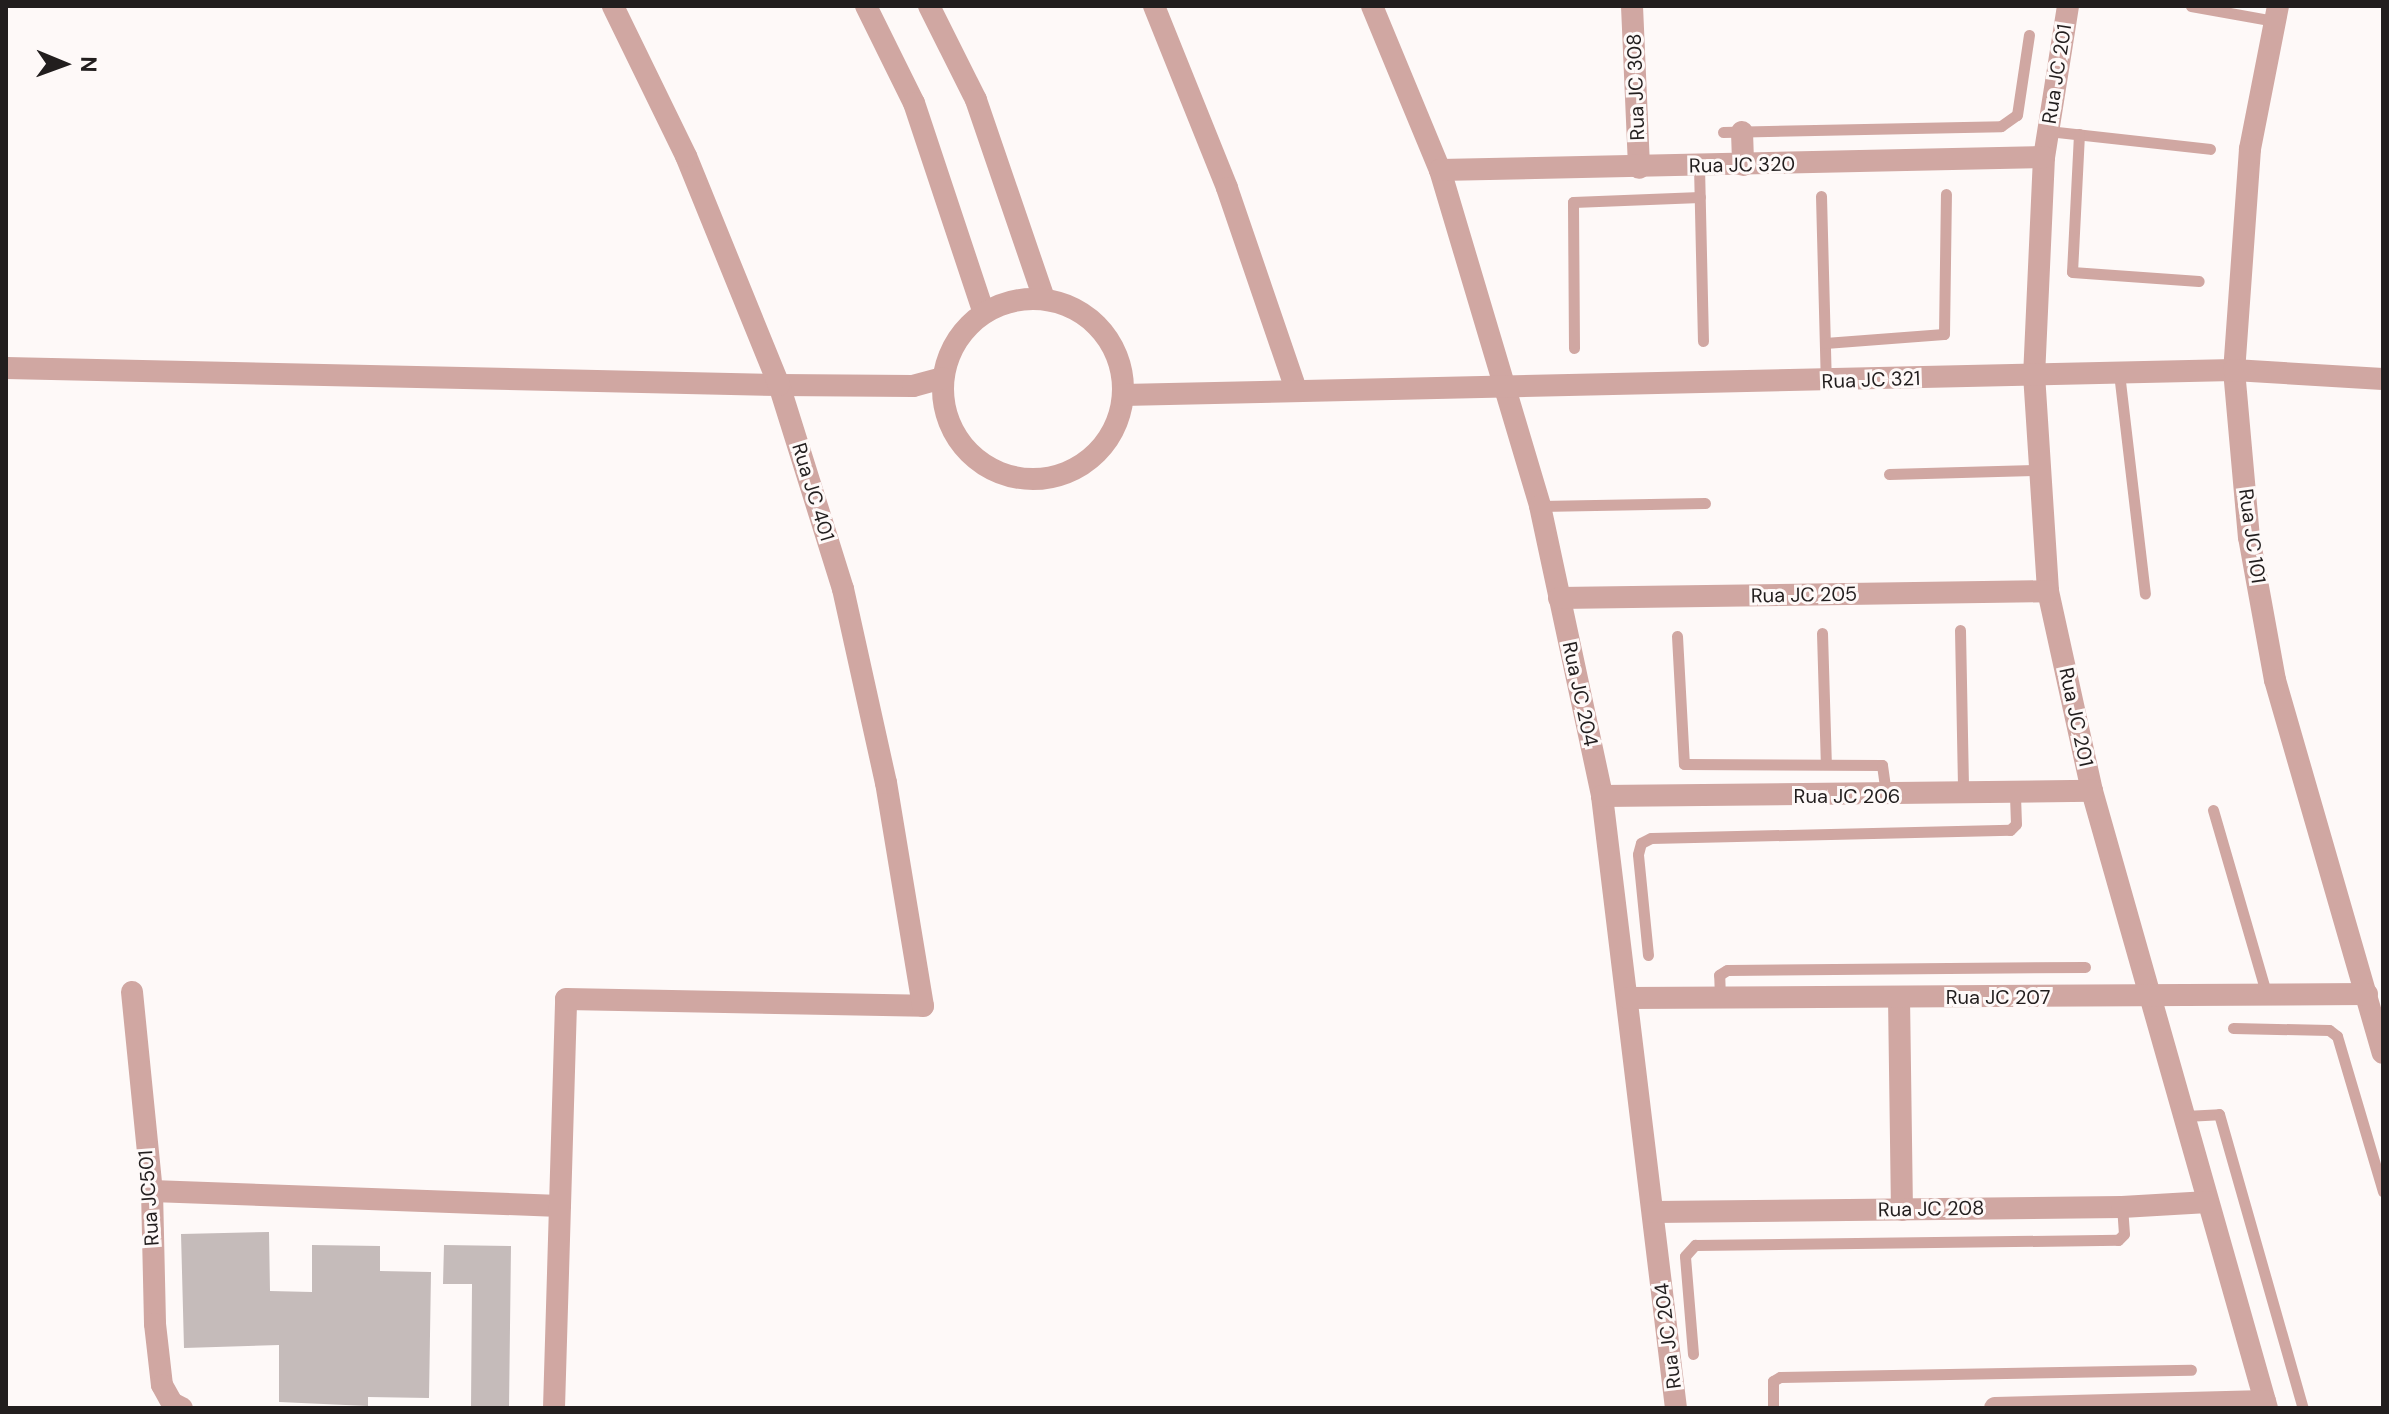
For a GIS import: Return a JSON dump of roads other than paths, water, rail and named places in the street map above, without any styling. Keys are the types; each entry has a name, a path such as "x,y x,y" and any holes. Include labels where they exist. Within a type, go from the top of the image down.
{"street":[{"name":"Rua JC 401","path":"560,1206 566,999 923,1006 886,783 843,589 779,385 686,156 613,6"},
{"path":"866,6 914,103 984,313"},
{"path":"929,6 976,100 1044,299"},
{"path":"1154,6 1227,188 1296,389"},
{"name":"Rua JC 204","path":"1372,6 1440,170 1507,383 1540,506 1602,796 1676,1408"},
{"name":"Rua JC 308","path":"1632,6 1639,168"},
{"name":"Rua JC 201","path":"2068,6 2044,157 2034,374 2036,470 2048,591 2092,791 2266,1405"},
{"name":"Rua JC 101","path":"2276,14 2250,149 2234,370 2249,537 2275,680 2383,1053"},
{"path":"1733,132 1743,165"},
{"name":"Rua JC 320","path":"1440,170 2044,157"},
{"path":"1044,299 1077,310 1104,333 1121,364 1123,395 1113,433 1090,460 1065,475 1037,481 998,474 966,451 947,417 943,378 956,341 984,313 1013,300 1044,299"},
{"path":"6,368 779,385 913,386 943,378"},
{"name":"Rua JC 321","path":"1123,395 1507,383 1826,382 2234,370 2383,379"},
{"name":"Rua JC 205","path":"1559,598 2048,591"},
{"name":"Rua JC 206","path":"1602,796 2015,796 2092,791"},
{"name":"Rua JC501","path":"132,992 152,1191 155,1324 162,1385 177,1405"},
{"name":"Rua JC 207","path":"1628,998 2153,998 2367,994"},
{"path":"1899,997 1902,1210"},
{"path":"152,1191 560,1206 554,1408"},
{"name":"Rua JC 208","path":"1653,1212 2122,1207 2208,1202"},
{"path":"1995,1408 2266,1405"}],"lane":[{"path":"2191,6 2276,14"},
{"path":"1733,132 2001,126 2017,115 2029,35"},
{"path":"2048,131 2210,149"},
{"path":"2079,134 2072,272 2199,281"},
{"path":"1699,166 1703,341"},
{"path":"1825,343 1944,334 1946,194"},
{"path":"1821,196 1826,382"},
{"path":"1574,348 1573,202 1700,197"},
{"path":"2119,373 2145,593"},
{"path":"1889,474 2036,470"},
{"path":"1540,506 1705,503"},
{"path":"1960,630 1963,796"},
{"path":"1822,633 1826,764"},
{"path":"1677,636 1684,764 1885,766 1886,796"},
{"path":"1648,955 1638,854 1641,843 1651,838 2010,830 2016,824 2015,796"},
{"path":"2213,810 2267,996"},
{"path":"1720,998 1719,975 1727,970 2085,967"},
{"path":"2233,1028 2329,1030 2337,1036 2383,1191"},
{"path":"2185,1116 2219,1114 2303,1408"},
{"path":"1693,1354 1685,1256 1695,1245 2118,1240 2124,1234 2122,1207"},
{"path":"1773,1408 1773,1381 1780,1377 2191,1370"}]}
